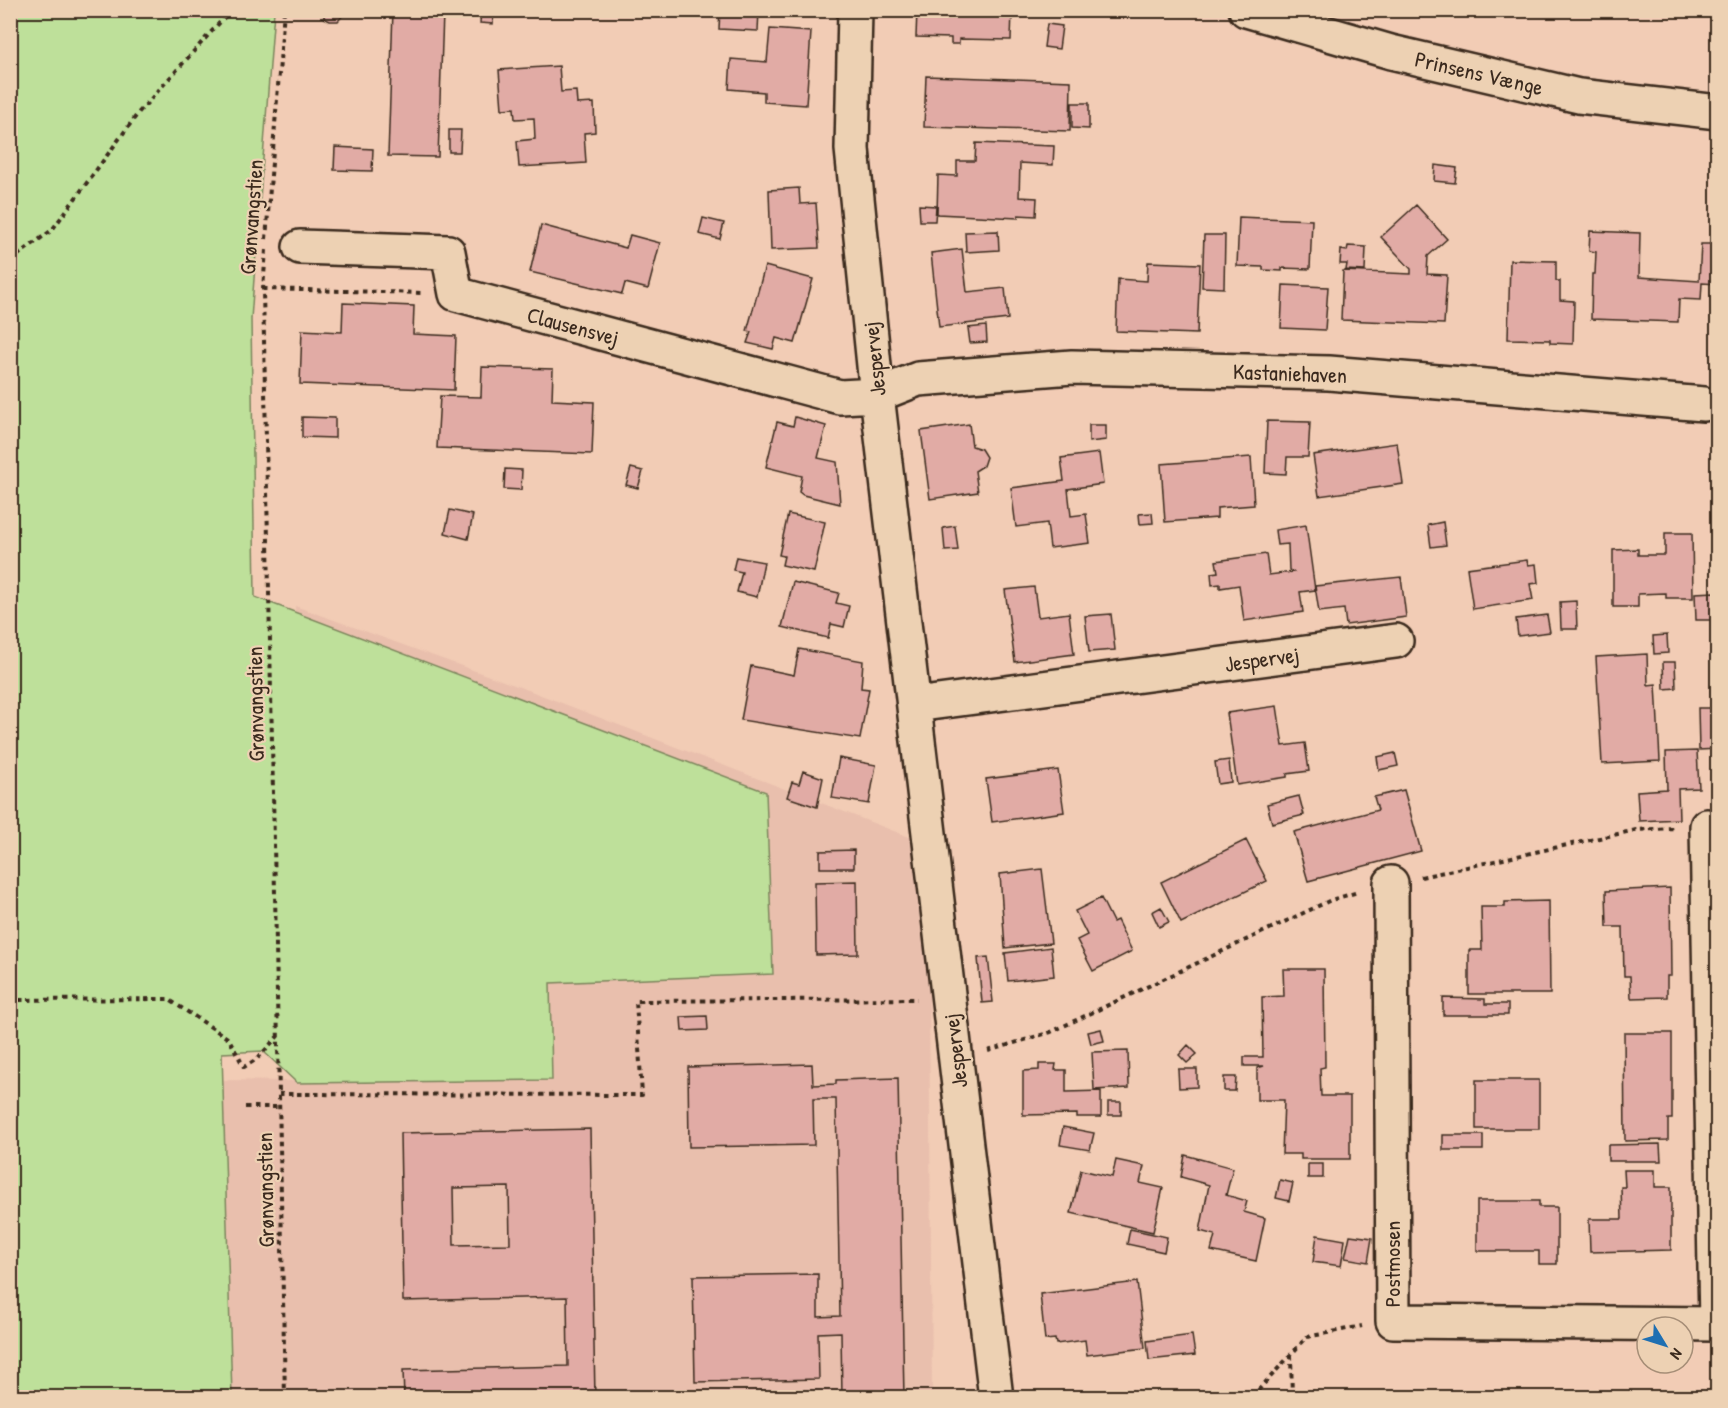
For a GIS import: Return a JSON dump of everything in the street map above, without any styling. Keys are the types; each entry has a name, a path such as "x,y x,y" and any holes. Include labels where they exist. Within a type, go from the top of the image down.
{"street":[{"name":"Jespervej","path":"855,10 852,149 877,395 996,1398"},
{"name":"Prinsens Vænge","path":"1246,10 1391,52 1579,96 1718,112"},
{"path":"300,247 448,252 456,294"},
{"name":"Clausensvej","path":"456,294 840,397 877,395"},
{"name":"Kastaniehaven","path":"877,395 918,379 989,371 1072,367 1329,373 1704,404"},
{"name":"Jespervej","path":"915,705 1396,641"},
{"name":"Postmosen","path":"1391,883 1392,1321 1717,1324 1707,826"}],"path":[{"path":"10,261 52,230 139,112 231,10"},
{"name":"Grønvangstien","path":"284,10 262,289 285,1398"},
{"path":"262,289 456,294"},
{"path":"956,1061 1052,1032 1331,900 1391,883 1636,830 1707,826"},
{"path":"10,1000 168,999 229,1039 244,1067 257,1059 278,1036"},
{"path":"279,1094 642,1095 636,1001 949,999"},
{"path":"245,1107 279,1107"},
{"path":"1252,1397 1306,1336 1392,1321"},
{"path":"1290,1354 1292,1398"}],"shaded area":[{"path":"295,606 528,690 912,838 929,980 932,1397 11,1398 11,1078 305,1081"}],"green space":[{"path":"10,11 274,11 251,319 255,597 766,792 773,974 550,983 552,1080 297,1083 263,1051 222,1053 232,1397 11,1397"}],"building":[{"path":"324,10 345,10 346,12 338,21 330,21 324,18"},
{"path":"481,10 494,10 493,24 480,23"},
{"path":"720,10 759,10 758,31 719,29"},
{"path":"917,10 1012,10 1011,40 959,39 959,44 951,44 951,38 916,37"},
{"path":"393,11 443,13 438,157 388,156"},
{"path":"1047,24 1062,26 1059,49 1044,47"},
{"path":"770,29 811,32 806,105 764,102 764,92 729,89 731,59 767,62"},
{"path":"559,66 561,92 576,91 577,104 594,103 595,132 584,133 586,163 519,167 517,141 535,139 534,118 515,119 514,108 502,109 499,70"},
{"path":"926,76 1071,81 1070,131 924,127"},
{"path":"1072,103 1089,103 1089,129 1072,128"},
{"path":"449,130 461,130 460,152 449,152"},
{"path":"976,143 1054,146 1053,165 1020,163 1019,197 1037,198 1036,216 1018,215 1018,218 937,214 938,175 957,176 957,161 975,161"},
{"path":"335,147 373,149 372,171 334,170"},
{"path":"1435,165 1457,168 1455,183 1434,181"},
{"path":"799,188 800,204 816,203 819,248 771,250 769,190"},
{"path":"919,205 936,206 935,221 920,221"},
{"path":"1416,205 1447,239 1428,256 1427,274 1447,275 1444,324 1341,320 1343,271 1411,274 1411,269 1381,237"},
{"path":"1239,217 1312,220 1310,269 1282,268 1282,271 1263,270 1263,267 1237,266"},
{"path":"703,218 724,223 720,239 699,234"},
{"path":"541,225 626,248 630,235 660,243 648,289 625,283 622,294 530,272"},
{"path":"998,231 999,250 966,252 965,232"},
{"path":"1590,231 1640,233 1639,277 1699,281 1701,244 1718,244 1718,284 1702,283 1701,300 1679,299 1678,322 1591,319 1592,274 1595,274 1596,252 1589,251"},
{"path":"1204,235 1225,235 1224,288 1202,287"},
{"path":"1348,246 1366,247 1365,271 1346,270 1347,264 1340,264 1341,250 1347,251"},
{"path":"962,249 967,292 1005,288 1008,319 939,327 931,253"},
{"path":"1510,260 1556,261 1556,281 1560,281 1560,300 1574,301 1573,344 1550,343 1550,340 1508,339"},
{"path":"1148,262 1200,264 1197,334 1116,331 1118,279 1147,281"},
{"path":"765,266 813,279 795,343 776,338 773,349 747,343 751,332 747,331"},
{"path":"1283,285 1328,287 1325,330 1281,328"},
{"path":"343,303 414,306 413,334 456,336 454,390 300,384 302,330 342,332"},
{"path":"986,326 987,342 970,343 968,328"},
{"path":"482,367 553,369 552,400 594,402 592,454 437,448 440,396 481,397"},
{"path":"302,417 335,418 335,438 302,437"},
{"path":"795,417 826,426 818,458 837,462 840,504 803,495 799,492 802,476 766,467 777,422 793,426"},
{"path":"1267,421 1310,422 1308,457 1287,457 1286,474 1265,473"},
{"path":"969,424 972,446 981,449 986,457 983,466 975,471 978,492 930,499 921,431"},
{"path":"1089,425 1106,425 1106,440 1089,442"},
{"path":"1397,443 1403,484 1319,496 1313,455"},
{"path":"1099,453 1103,484 1068,489 1071,516 1086,514 1090,543 1050,548 1047,523 1016,527 1011,488 1064,481 1061,458"},
{"path":"1251,457 1254,505 1217,508 1217,518 1165,522 1161,464"},
{"path":"631,468 643,471 638,488 626,485"},
{"path":"505,469 522,470 521,490 504,489"},
{"path":"450,510 473,515 468,539 445,533"},
{"path":"1152,513 1153,523 1140,524 1139,514"},
{"path":"788,514 825,522 814,572 782,565 784,556 779,555"},
{"path":"1443,522 1446,545 1431,547 1428,525"},
{"path":"1306,525 1315,590 1300,592 1303,612 1244,621 1239,585 1220,588 1220,584 1212,585 1211,573 1218,572 1216,561 1266,554 1269,575 1293,572 1289,570 1288,544 1277,545 1275,530"},
{"path":"955,526 958,550 945,551 943,528"},
{"path":"1665,533 1692,533 1693,598 1666,598 1666,593 1638,594 1638,607 1613,607 1613,550 1638,549 1638,555 1665,555"},
{"path":"736,557 764,562 757,597 737,592 742,572 733,570"},
{"path":"1527,560 1528,565 1536,564 1538,583 1530,584 1533,600 1473,609 1467,568"},
{"path":"1401,577 1406,617 1346,625 1344,609 1319,612 1315,586"},
{"path":"793,582 839,593 836,603 849,606 844,627 831,624 828,638 782,627"},
{"path":"1034,587 1038,617 1069,613 1074,654 1015,662 1005,590"},
{"path":"1715,592 1715,620 1696,620 1695,593"},
{"path":"1576,601 1577,629 1561,629 1560,602"},
{"path":"1111,614 1115,650 1089,652 1085,616"},
{"path":"1547,615 1550,632 1518,636 1516,619"},
{"path":"1667,635 1668,653 1654,654 1653,636"},
{"path":"799,649 863,661 861,688 869,689 860,739 741,720 751,666 794,675"},
{"path":"1647,654 1648,685 1656,684 1660,761 1602,764 1596,657"},
{"path":"1663,662 1675,662 1676,688 1664,689"},
{"path":"1711,690 1718,690 1718,749 1699,750 1698,708 1712,708"},
{"path":"1277,706 1283,746 1305,743 1309,771 1237,785 1227,713"},
{"path":"1697,751 1699,788 1678,789 1679,819 1639,821 1637,791 1667,789 1666,752"},
{"path":"1395,753 1398,766 1379,770 1377,757"},
{"path":"839,758 876,765 869,804 832,798"},
{"path":"1229,760 1231,782 1218,784 1215,762"},
{"path":"1058,770 1064,812 992,822 986,779"},
{"path":"803,771 823,778 817,807 787,797 792,782 799,784"},
{"path":"1404,790 1421,851 1308,881 1294,832 1378,810 1374,797"},
{"path":"1299,796 1304,815 1272,823 1267,804"},
{"path":"1246,840 1267,881 1181,923 1161,882"},
{"path":"854,850 854,868 820,868 820,851"},
{"path":"1042,869 1051,943 1005,948 1000,874"},
{"path":"857,881 858,954 816,955 815,882"},
{"path":"1670,888 1671,976 1667,976 1667,997 1631,998 1630,976 1624,976 1623,927 1607,927 1606,891"},
{"path":"1101,898 1113,922 1117,920 1132,951 1093,971 1077,940 1087,935 1075,911"},
{"path":"1549,901 1550,994 1469,994 1469,950 1482,950 1481,907 1505,907 1505,902"},
{"path":"1161,907 1169,922 1159,927 1152,912"},
{"path":"1051,947 1054,976 1008,981 1005,953"},
{"path":"988,957 993,1002 982,1003 978,958"},
{"path":"1283,969 1324,969 1325,1067 1320,1068 1321,1096 1350,1096 1350,1159 1301,1159 1301,1154 1282,1154 1284,1100 1257,1100 1257,1068 1264,1066 1244,1066 1244,1057 1263,1057 1262,997 1284,996"},
{"path":"1443,998 1485,999 1485,1004 1508,1004 1508,1015 1443,1015"},
{"path":"707,1016 708,1030 682,1031 681,1017"},
{"path":"1101,1029 1104,1041 1091,1044 1088,1032"},
{"path":"1624,1033 1672,1033 1672,1119 1668,1119 1668,1140 1625,1141"},
{"path":"1188,1045 1197,1054 1187,1063 1179,1055"},
{"path":"1128,1051 1129,1088 1094,1090 1092,1052"},
{"path":"812,1064 813,1085 836,1084 836,1080 898,1078 904,1398 842,1398 841,1332 818,1333 819,1379 695,1382 693,1276 818,1274 818,1317 840,1316 836,1099 813,1099 814,1145 689,1147 688,1067"},
{"path":"1039,1064 1056,1064 1055,1070 1066,1070 1066,1092 1101,1091 1101,1117 1077,1117 1077,1114 1023,1115 1023,1071 1039,1070"},
{"path":"1178,1069 1197,1069 1197,1087 1179,1088"},
{"path":"1224,1077 1236,1077 1235,1091 1224,1091"},
{"path":"1476,1080 1539,1080 1539,1129 1476,1129"},
{"path":"1108,1102 1121,1102 1121,1115 1108,1115"},
{"path":"1063,1127 1094,1133 1090,1150 1060,1145"},
{"path":"590,1129 595,1398 404,1398 403,1370 568,1366 567,1297 403,1301 400,1133","holes":["509,1187 510,1244 454,1245 453,1188"]},
{"path":"1443,1135 1483,1135 1483,1150 1443,1150"},
{"path":"1660,1144 1661,1161 1608,1161 1608,1145"},
{"path":"1185,1155 1233,1168 1226,1195 1247,1201 1244,1212 1265,1218 1256,1261 1211,1251 1215,1235 1200,1231 1209,1185 1181,1177"},
{"path":"1116,1160 1144,1166 1140,1183 1163,1188 1153,1232 1071,1213 1081,1170 1112,1177"},
{"path":"1308,1164 1323,1164 1323,1178 1308,1178"},
{"path":"1624,1170 1655,1170 1655,1187 1671,1187 1671,1250 1590,1252 1589,1219 1622,1219 1621,1187 1625,1187"},
{"path":"1280,1180 1293,1183 1289,1201 1276,1198"},
{"path":"1477,1201 1539,1201 1539,1207 1557,1207 1557,1264 1539,1264 1539,1251 1477,1251"},
{"path":"1130,1229 1167,1237 1164,1252 1127,1244"},
{"path":"1317,1235 1345,1240 1341,1266 1313,1262"},
{"path":"1350,1235 1372,1238 1368,1262 1345,1258"},
{"path":"1137,1282 1145,1348 1087,1355 1085,1340 1056,1344 1055,1339 1045,1340 1040,1294"},
{"path":"1192,1335 1195,1355 1149,1360 1147,1341"},
{"path":"1349,1394 1427,1395 1426,1398 1349,1398"}]}
